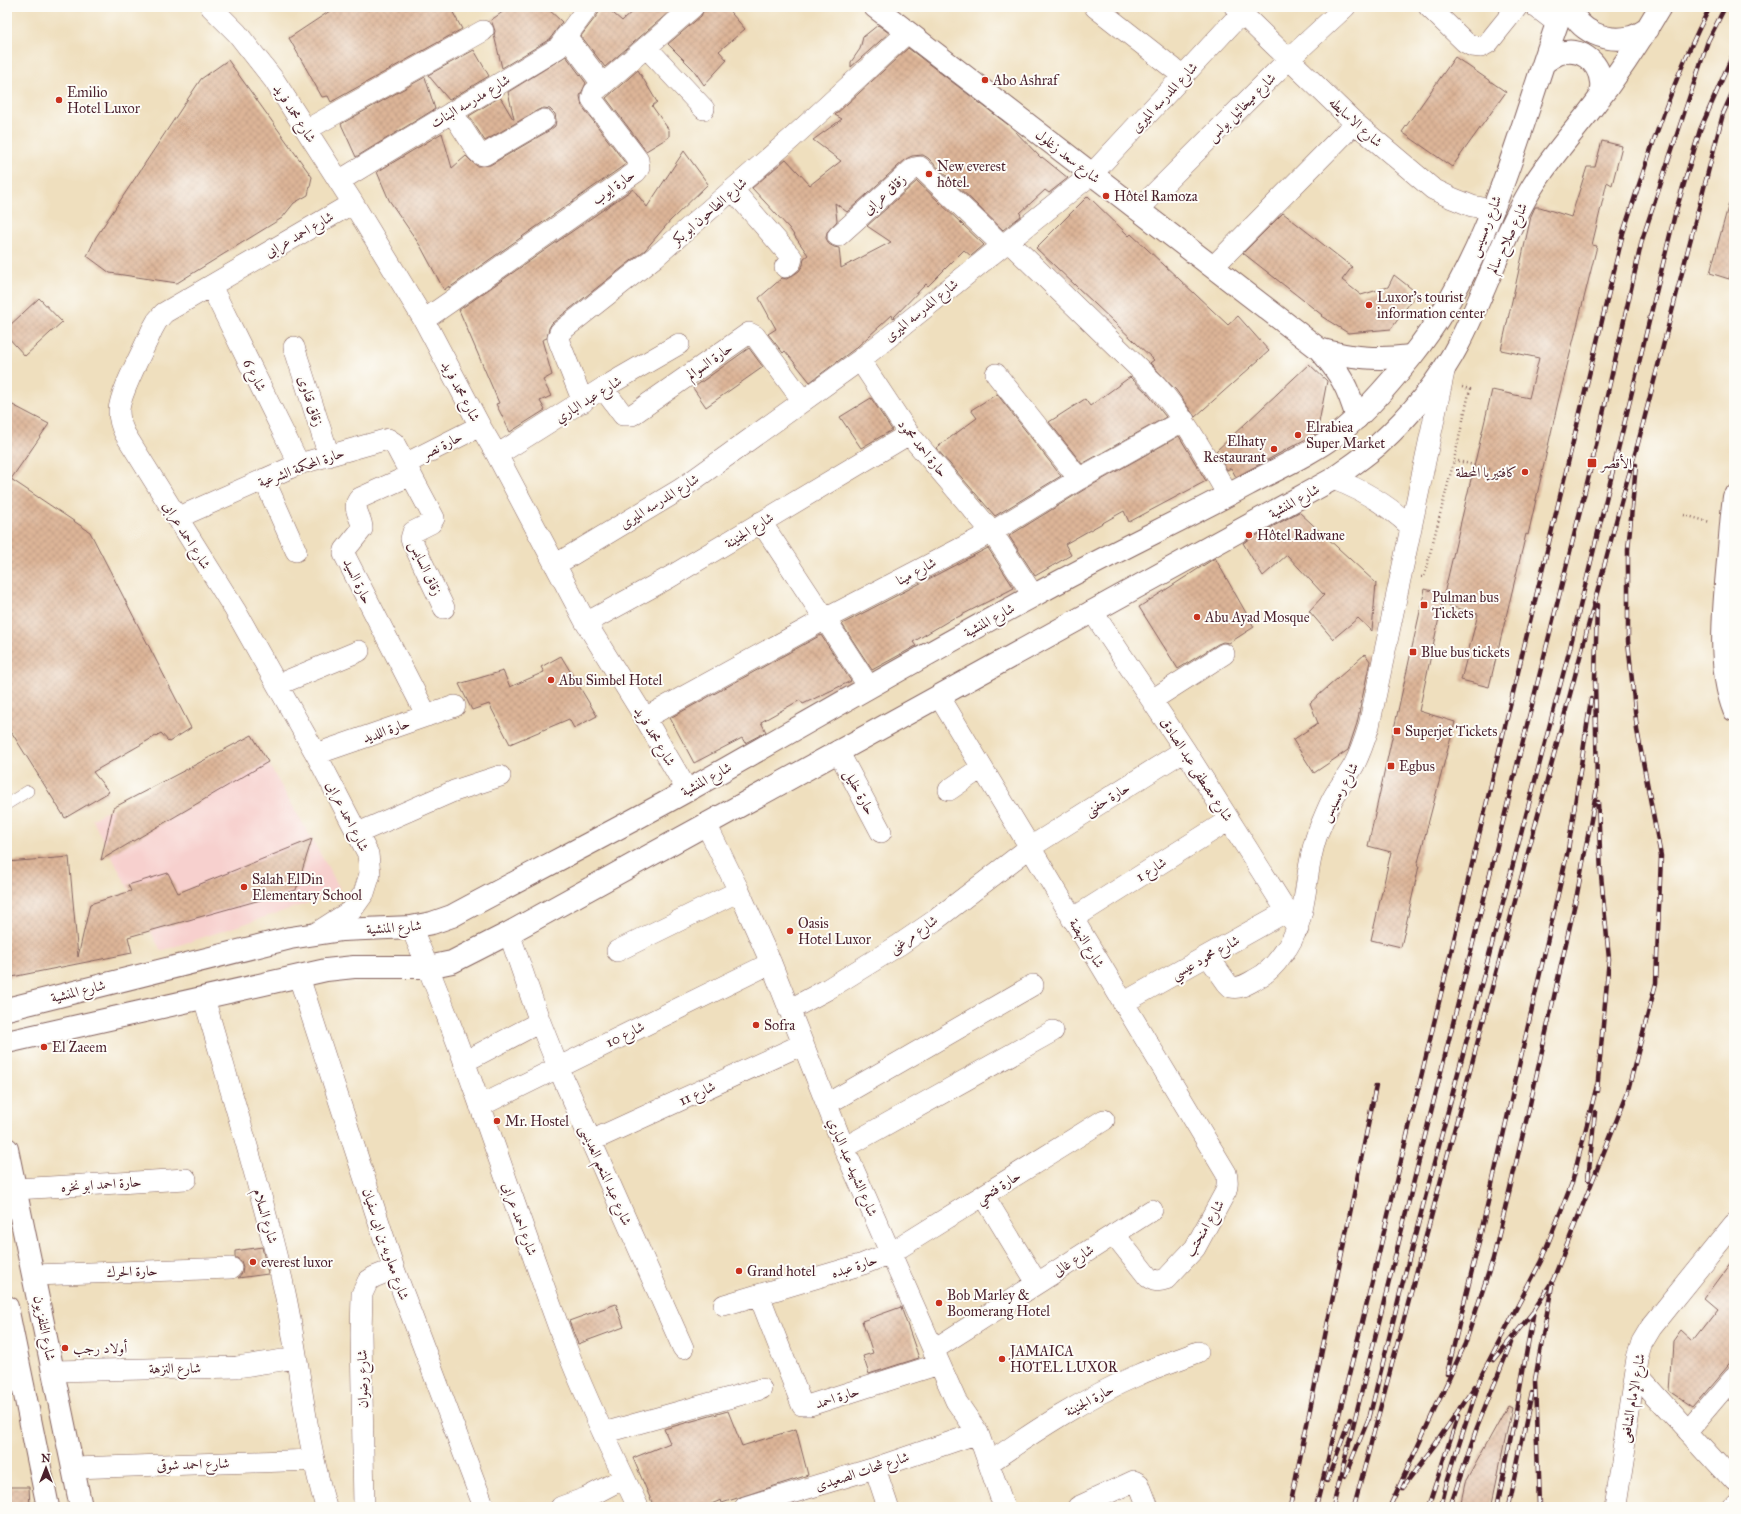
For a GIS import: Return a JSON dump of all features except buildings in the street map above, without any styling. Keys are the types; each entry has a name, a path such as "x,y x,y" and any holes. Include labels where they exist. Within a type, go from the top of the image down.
{"main road":[{"path":"1571,7 1582,26 1597,36 1615,40 1632,37 1648,29"},
{"name":"شارع صلاح سالم","path":"1334,479 1376,447 1401,422 1443,375 1471,320 1520,208 1531,188 1600,97 1648,29 1660,7"},
{"name":"شارع سعد زغلول","path":"878,8 1319,349 1338,371 1351,397 1357,418"},
{"name":"شارع رمسيس","path":"1357,418 1411,356 1436,322 1458,286 1477,249 1494,210 1560,15"},
{"path":"1545,62 1559,54 1574,52 1588,57 1598,68 1601,82 1600,97"},
{"name":"شارع سعد زغلول","path":"1319,349 1365,359 1388,359 1411,356"},
{"name":"شارع المنشية","path":"7,1009 290,938 342,930 411,928 452,916 688,790 1034,595 1228,495 1315,448 1337,435 1357,418"},
{"name":"شارع المنشية","path":"7,1042 326,970 354,967 428,967 452,962 509,933 1334,479"},
{"path":"1734,497 1724,611 1730,671 1731,701 1734,710"},
{"name":"شارع التلفزيون","path":"7,1149 81,1507"},
{"path":"8,1320 48,1507"}],"street":[{"name":"شارع محمد فريد","path":"211,7 237,33 274,80 353,203 424,320 586,623 646,718 688,790"},
{"name":"شارع مدرسه البنات","path":"339,181 558,48 588,7"},
{"name":"حارة ايوب","path":"424,320 639,168 638,160 592,99 594,92 693,7"},
{"path":"1095,7 1183,76"},
{"name":"شارع ميخائيل بولس","path":"1138,210 1289,59 1345,7"},
{"path":"1429,7 1465,42 1472,46 1481,47 1488,43 1517,7"},
{"path":"1536,7 1560,15"},
{"name":"شارع المدرسه الميرى","path":"555,565 681,489 860,360 1092,174 1183,76 1241,9"},
{"name":"شارع الاسايطه","path":"1241,9 1289,59 1355,123 1433,189 1472,206 1494,210"},
{"path":"306,130 483,31"},
{"name":"شارع الطاحون ابو بكر","path":"583,402 558,338 560,332 655,258 733,190 908,32"},
{"path":"566,36 603,85"},
{"path":"646,47 704,109"},
{"path":"452,112 477,151 484,155 544,120"},
{"path":"1213,267 1355,123"},
{"name":"زقاق عرابى","path":"838,236 906,174 914,168 920,167 1005,243"},
{"path":"733,190 792,258 791,262 785,267"},
{"name":"شارع احمد عرابى","path":"316,933 352,910 364,893 370,874 368,854 316,754 235,610 176,518 125,434 120,422 119,409 122,396 157,321 164,313 353,203"},
{"path":"1005,243 1156,385 1184,420 1228,495"},
{"name":"شارع 6","path":"210,286 300,464"},
{"name":"حارة السوالم","path":"603,388 623,415 632,415 749,333 755,336 803,401"},
{"name":"شارع عبد الباري","path":"497,455 603,388 680,344"},
{"name":"زقاق قناوى","path":"294,347 329,456"},
{"name":"حارة احمد محمود","path":"860,360 909,434 992,532 1034,595"},
{"path":"996,374 1079,479"},
{"name":"شارع رمسيس","path":"1208,956 1231,987 1241,987 1260,977 1276,964 1289,947 1298,929 1304,909 1308,870 1318,833 1333,798 1354,765 1363,746 1369,726 1443,375"},
{"name":"شارع مينا","path":"646,718 825,618 992,532 1079,479 1184,420"},
{"name":"حارة نصر","path":"408,469 480,426"},
{"name":"شارع الجنينة","path":"586,623 670,577 909,434"},
{"name":"حارة المحكمة الشرعية","path":"176,518 300,464 388,439 394,443 408,469"},
{"name":"زقاق السايس","path":"408,469 434,518 431,523 413,532 411,534 411,539 444,608"},
{"name":"حارة السيد","path":"408,469 357,501 356,508 363,525 362,529 345,550 344,554 427,716"},
{"path":"264,479 296,551"},
{"path":"1334,479 1355,487 1376,498 1394,511 1411,527"},
{"path":"761,522 869,687"},
{"name":"شارع مصطفى عبد الصادق","path":"1092,611 1186,750 1298,929"},
{"path":"277,685 359,651"},
{"path":"1152,700 1224,654"},
{"name":"شارع النهضة","path":"939,696 1226,1173 1228,1185 1226,1191"},
{"name":"حارة اللديد","path":"316,754 456,706"},
{"name":"حارة حفنى","path":"1030,848 1186,750"},
{"name":"حارة خليل","path":"838,751 881,832"},
{"path":"950,790 981,768"},
{"path":"358,833 454,791 500,776"},
{"name":"شارع 1","path":"1072,919 1229,820"},
{"name":"شارع الشهيد عبد الباري","path":"706,824 739,891 771,963 844,1148 936,1357 956,1401 978,1434 1004,1507"},
{"name":"شارع مرغنى","path":"789,1010 834,985 905,941 934,921 1030,848"},
{"path":"617,951 739,891"},
{"name":"شارع محمود عيسي","path":"1123,1003 1287,911"},
{"name":"شارع احمد عرابى","path":"411,928 428,967 464,1062 567,1349 602,1433 638,1507"},
{"name":"شارع عبد المنعم العديسى","path":"509,933 540,1022 558,1067 682,1348"},
{"name":"شارع 10","path":"480,1106 771,963"},
{"name":"شارع معاويه بن ابى سفيان","path":"298,977 394,1269 484,1507"},
{"path":"827,1104 1033,985"},
{"name":"شارع السلام","path":"204,998 276,1253 287,1305 314,1460 326,1507"},
{"path":"464,1062 540,1022"},
{"path":"844,1148 1053,1032"},
{"name":"شارع 11","path":"591,1141 803,1044"},
{"name":"حارة فتحي","path":"891,1253 1104,1120"},
{"name":"حارة احمد ابو نخره","path":"16,1189 186,1179"},
{"name":"شارع امنحتب","path":"1114,1234 1148,1277 1153,1281 1166,1279 1195,1248 1226,1191"},
{"path":"984,1196 1037,1283"},
{"name":"شارع غالى","path":"936,1357 1037,1283 1152,1210"},
{"name":"شارع الإمام الشافعى","path":"1614,1507 1640,1347 1651,1327 1734,1224"},
{"name":"حارة عبده","path":"724,1305 863,1264 891,1253"},
{"name":"حارة الحرك","path":"34,1275 231,1268"},
{"name":"شارع رضوان","path":"364,1507 361,1334 362,1294 368,1281 394,1269"},
{"name":"حارة احمد","path":"759,1295 802,1405 810,1406 936,1357"},
{"name":"حارة الجنينة","path":"989,1464 1029,1435 1101,1393 1138,1375 1198,1352"},
{"name":"شارع النزهة","path":"53,1371 237,1367 296,1358"},
{"path":"1635,1373 1734,1481"},
{"path":"1688,1431 1734,1378"},
{"path":"602,1433 761,1389"},
{"name":"شارع شحات الصعيدى","path":"745,1507 875,1468 978,1434"},
{"name":"شارع احمد شوقى","path":"73,1468 314,1460"},
{"path":"875,1468 888,1507"},
{"path":"561,1507 586,1498 624,1478"},
{"path":"1078,1507 1134,1481 1139,1484 1148,1507"}],"lane":[{"path":"7,804 28,791"}],"path":[{"path":"1402,573 1424,577 1454,460 1470,389 1443,375"},
{"path":"1454,460 1490,468"},
{"path":"1684,515 1704,520"}],"shaded area":[{"path":"252,735 342,892 161,951 92,819"}],"railway":[{"path":"1316,1507 1372,1282 1623,233 1662,118 1696,34 1710,7"},
{"path":"1333,1507 1592,463 1642,240 1708,41 1725,7"},
{"path":"1369,1419 1401,1289 1570,648 1675,214 1700,130 1734,52"},
{"path":"1354,1507 1638,443 1723,114 1734,89"},
{"path":"1497,1507 1534,1310 1553,1280 1627,1094 1656,983 1661,856 1637,730 1628,641 1628,550 1636,465"},
{"path":"1391,1504 1465,1344 1493,1259 1528,1113 1577,894 1597,788 1595,677 1597,605"},
{"path":"1447,1374 1480,1237 1568,850 1591,699"},
{"path":"1597,1091 1609,959 1601,875 1598,802"},
{"path":"1441,1507 1447,1482 1481,1376 1541,1261 1572,1183 1597,1085"},
{"path":"1290,1507 1376,1086"},
{"path":"1588,1180 1595,1112"},
{"path":"1539,1507 1535,1380 1552,1285"},
{"path":"1494,1360 1533,1312"},
{"path":"1450,1507 1476,1430 1511,1343"},
{"path":"1402,1488 1434,1446 1475,1386"},
{"path":"1508,1507 1532,1393"},
{"path":"1345,1476 1370,1415"},
{"path":"1428,1507 1458,1416"},
{"path":"1327,1481 1350,1419"}],"place":[{"name":"Abo Ashraf","path":"985,80"},
{"name":"Emilio Hotel Luxor","path":"59,100"},
{"name":"New everest hôtel.","path":"929,174"},
{"name":"Hôtel Ramoza","path":"1106,196"},
{"name":"Luxor's tourist information center","path":"1369,305"},
{"name":"Elrabiea Super Market","path":"1298,435"},
{"name":"Elhaty Restaurant","path":"1274,449"},
{"name":"الأقصر","path":"1592,463"},
{"name":"كافتيريا المحطة","path":"1525,472"},
{"name":"Hôtel Radwane","path":"1249,535"},
{"name":"Pulman bus Tickets","path":"1424,605"},
{"name":"Abu Ayad Mosque","path":"1197,617"},
{"name":"Blue bus tickets","path":"1413,652"},
{"name":"Abu Simbel Hotel","path":"551,680"},
{"name":"Superjet Tickets","path":"1397,731"},
{"name":"Egbus","path":"1391,766"},
{"name":"Salah ElDin Elementary School","path":"244,887"},
{"name":"Oasis Hotel Luxor","path":"790,931"},
{"name":"Sofra","path":"756,1025"},
{"name":"El Zaeem","path":"44,1047"},
{"name":"Mr. Hostel","path":"497,1121"},
{"name":"everest luxor","path":"253,1262"},
{"name":"Grand hotel","path":"739,1271"},
{"name":"Bob Marley & Boomerang Hotel","path":"939,1303"},
{"name":"أولاد رجب","path":"65,1348"},
{"name":"JAMAICA HOTEL LUXOR","path":"1002,1359"}]}
